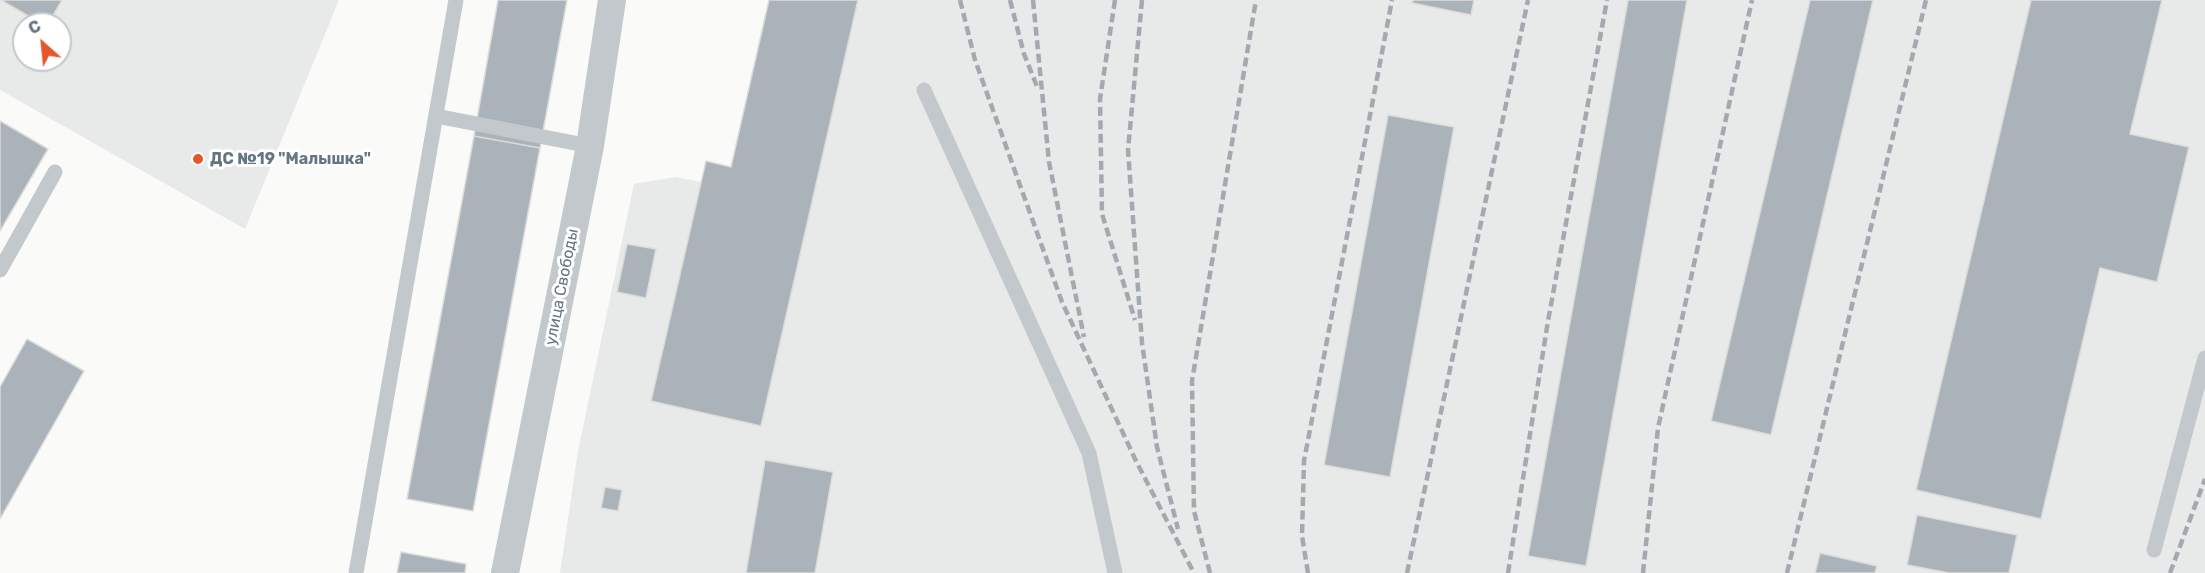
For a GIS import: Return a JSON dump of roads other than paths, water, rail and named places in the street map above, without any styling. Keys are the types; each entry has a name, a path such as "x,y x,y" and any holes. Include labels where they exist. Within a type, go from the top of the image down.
{"street":[{"name":"улица Свободы","path":"505,573 590,146 612,0"}],"lane":[{"path":"356,573 456,0"},
{"path":"924,90 1089,453 1115,573"},
{"path":"436,116 590,146"},
{"path":"0,270 55,172"},
{"path":"2154,550 2205,358"}],"railway":[{"path":"960,0 975,60 1062,302 1136,461 1194,573"},
{"path":"1010,0 1024,54 1038,89"},
{"path":"1033,0 1049,162 1084,337"},
{"path":"1115,0 1100,99 1102,214 1135,320"},
{"path":"1142,0 1128,150 1142,343 1157,447 1178,529"},
{"path":"1210,573 1194,511 1192,381 1256,0"},
{"path":"1308,573 1302,536 1304,461 1392,0"},
{"path":"1407,573 1528,0"},
{"path":"1508,573 1548,321 1607,0"},
{"path":"1643,573 1658,428 1752,0"},
{"path":"1787,573 1926,0"},
{"path":"2170,573 2205,479"}],"place":[{"name":"ДС №19 \"Малышка\"","path":"198,159"}]}
